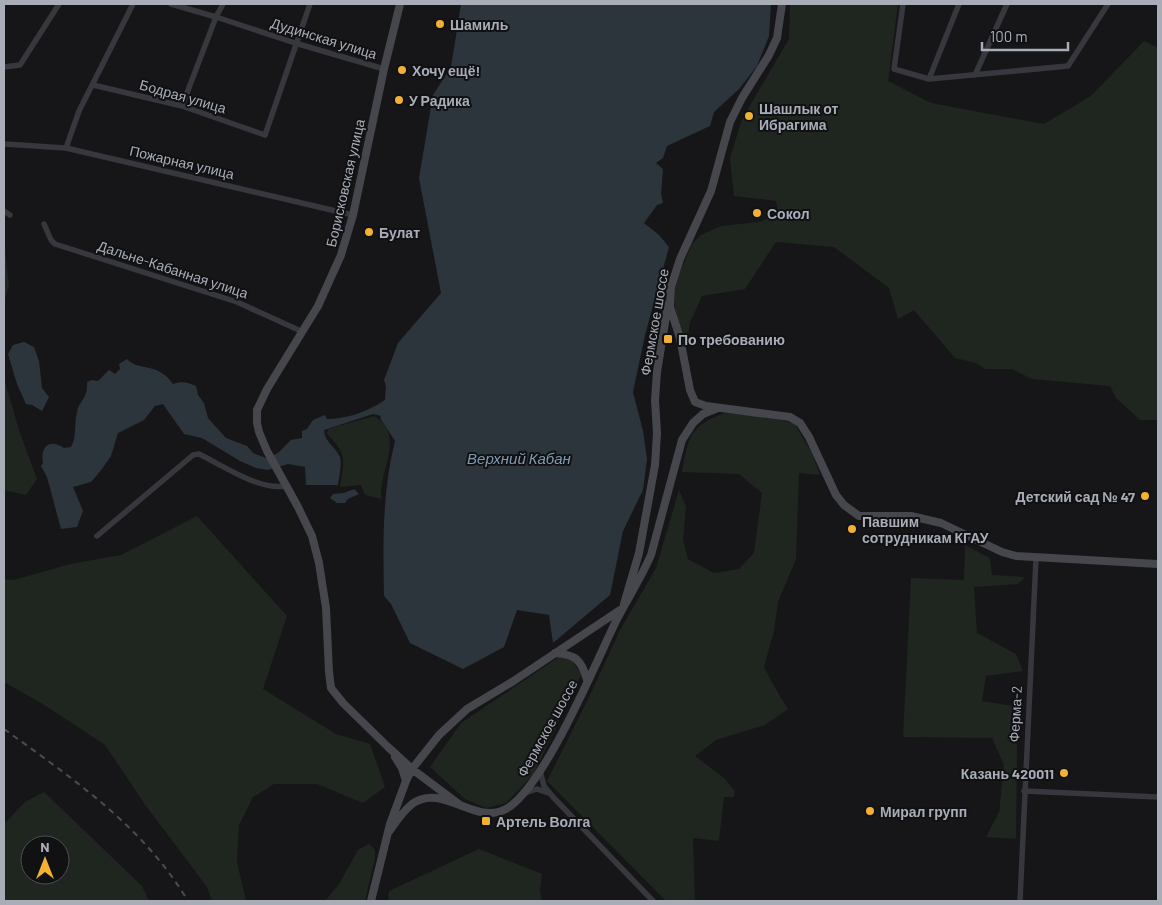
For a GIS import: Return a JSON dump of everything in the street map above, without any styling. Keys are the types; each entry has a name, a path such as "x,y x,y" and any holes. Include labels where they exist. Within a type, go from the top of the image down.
{"street":[{"path":"4,68 20,65 59,4"},
{"path":"66,148 79,111 133,4"},
{"name":"Дудинская улица","path":"171,4 384,69"},
{"path":"182,106 216,17 223,4"},
{"path":"295,43 310,4"},
{"name":"Борисковская улица","path":"285,486 259,432 257,410 267,389 318,306 341,255 353,216 384,69 400,4"},
{"name":"Фермское шоссе","path":"371,901 388,833 406,781 412,769 439,735 467,709 512,682 623,607 639,553 655,464 657,372 671,286 680,259 711,191 730,122 777,38 782,4"},
{"path":"903,4 894,69 929,79 1068,66 1108,4"},
{"path":"929,79 960,4"},
{"path":"975,75 1007,4"},
{"name":"Бодрая улица","path":"93,85 182,106 264,135 295,43"},
{"name":"Пожарная улица","path":"4,144 66,148 353,216"},
{"path":"4,211 10,215"},
{"name":"Дальне-Кабанная улица","path":"44,224 51,240 55,244 237,302 303,332"},
{"path":"671,286 670,306 680,338 690,390 695,402 718,408 790,417 800,423 809,437 836,495 844,505 859,516 911,516 940,523 1002,552 1036,558 1158,564"},
{"name":"Фермское шоссе","path":"388,833 401,815 418,801 437,798 478,812 493,813 508,808 525,793 562,734 623,607 645,569 651,555 682,440 693,423 703,414 718,408"},
{"path":"97,536 193,455 199,454 256,482 276,487 285,486 312,536 319,563 326,608 329,672 332,688 343,703 388,747 402,768 406,781"},
{"name":"Ферма-2","path":"1020,901 1036,558"},
{"path":"555,653 568,654 576,658 584,667 588,680"},
{"name":"Фермское шоссе","path":"388,747 412,769 460,805"},
{"path":"540,771 544,786 553,797 654,901"},
{"path":"525,793 534,789 541,789 553,797"},
{"path":"1024,791 1158,798"}],"shaded area":[{"path":"790,4 898,4 888,81 931,103 1044,124 1091,96 1144,41 1158,48 1158,420 1140,420 1116,398 1110,386 1032,379 1012,369 985,369 976,363 955,358 914,310 898,319 889,288 834,247 776,242 745,289 702,296 689,325 689,342 683,348 675,308 674,286 692,244 701,235 721,226 759,222 779,214 776,201 734,196 730,158 742,119 789,39"},
{"path":"4,241 9,286 4,301"},
{"path":"4,379 20,433 37,479 26,495 4,490"},
{"path":"725,413 754,415 794,423 812,453 820,475 799,473 796,559 778,602 774,631 764,667 788,709 765,725 716,740 695,756 724,778 735,791 734,797 724,797 719,841 693,838 695,901 666,901 547,781 620,630 656,568 679,490 686,507 683,540 688,559 714,573 739,569 754,553 762,493 739,474 682,472 689,441 697,428"},
{"path":"374,416 382,422 387,430 390,447 381,499 365,495 361,485 340,487 343,458 334,441 327,434 328,429"},
{"path":"197,516 287,616 263,689 336,734 370,744 385,787 363,803 317,784 274,784 253,797 239,825 237,862 246,901 212,901 207,887 146,806 105,745 46,706 4,682 4,579 14,580 70,564 121,555"},
{"path":"965,545 990,558 992,575 1025,577 1018,584 974,587 977,633 1016,654 1023,671 986,676 982,701 1013,706 1017,746 1016,839 986,837 999,812 1004,765 992,738 903,737 911,578 964,580"},
{"path":"559,657 573,661 581,675 533,775 506,803 486,808 465,799 430,767 461,723"},
{"path":"44,792 142,886 149,901 4,901 4,824 25,802"},
{"path":"369,844 375,850 375,858 365,901 325,901 339,884 358,850"},
{"path":"479,849 542,874 540,890 542,901 388,901 389,891"}],"water":[{"name":"Верхний Кабан","path":"461,4 771,4 769,36 757,66 739,89 714,112 710,126 667,146 663,158 656,163 663,169 661,194 663,203 657,205 644,223 659,235 669,247 645,335 633,392 643,431 647,459 643,490 623,531 610,595 553,643 549,615 517,610 504,647 463,669 410,643 391,604 384,596 386,499 395,441 380,418 381,416 373,414 324,430 326,438 341,460 338,485 306,485 305,467 288,464 268,470 256,468 240,461 202,438 184,434 163,404 155,406 144,420 118,433 111,456 91,482 73,487 83,511 77,527 61,529 47,477 41,466 44,449 50,444 59,445 64,448 71,447 74,439 76,416 85,396 87,382 92,380 98,381 109,370 115,374 120,369 119,364 127,359 136,365 161,372 173,384 184,382 196,386 198,395 204,403 208,418 226,438 247,446 253,453 266,458 278,453 291,440 302,438 302,431 307,429 313,420 325,415 327,419 350,416 372,408 385,400 386,386 384,380 398,343 441,293 419,178 433,95 451,67"},
{"path":"24,342 34,347 39,361 42,388 49,397 42,411 26,404 17,384 8,354 13,345"},
{"path":"354,489 359,494 348,499 345,503 337,503 330,498 333,494 344,493"}],"railway":[{"path":"4,729 56,766 128,827 170,874 188,901"}],"place":[{"name":"Шамиль","path":"440,24"},
{"name":"Хочу ещё!","path":"402,70"},
{"name":"У Радика","path":"399,100"},
{"name":"Шашлык от Ибрагима","path":"749,116"},
{"name":"Сокол","path":"757,213"},
{"name":"Булат","path":"369,232"},
{"name":"По требованию","path":"668,339"},
{"name":"Детский сад № 47","path":"1145,496"},
{"name":"Павшим сотрудникам КГАУ","path":"852,529"},
{"name":"Казань 420011","path":"1064,773"},
{"name":"Мирал групп","path":"870,811"},
{"name":"Артель Волга","path":"486,821"}]}
